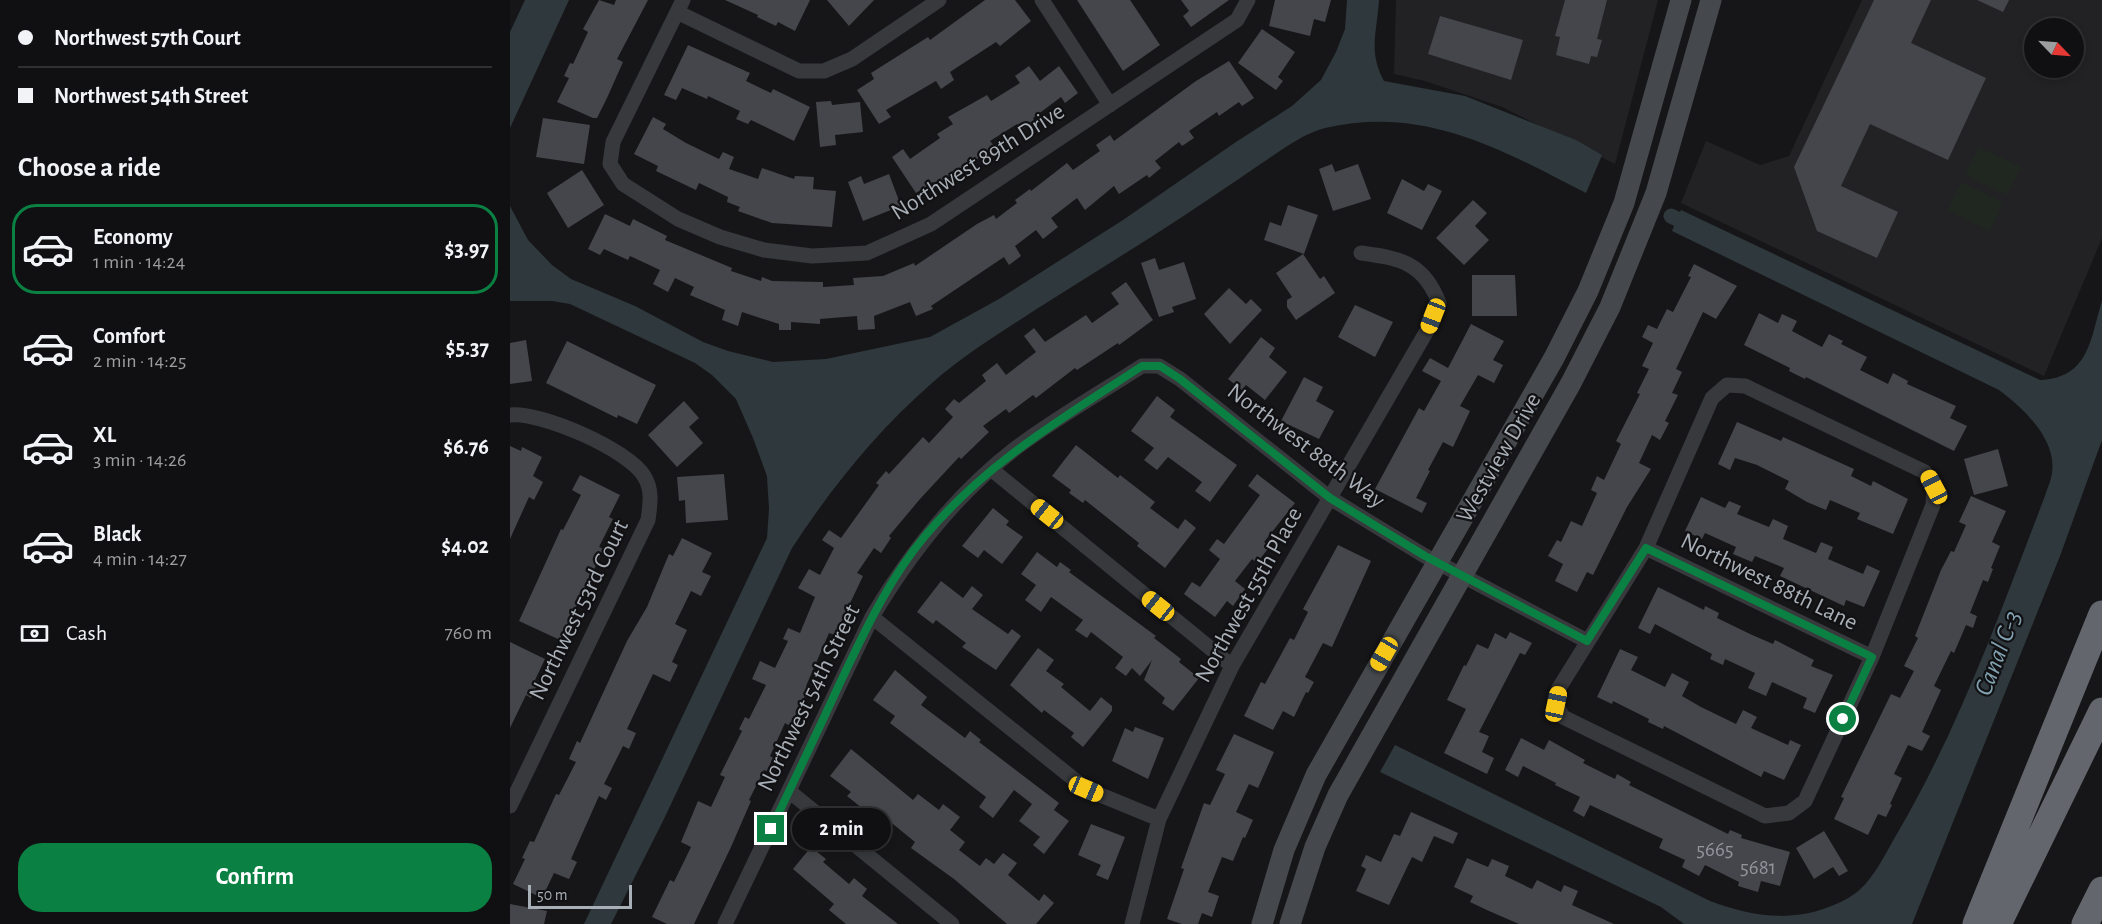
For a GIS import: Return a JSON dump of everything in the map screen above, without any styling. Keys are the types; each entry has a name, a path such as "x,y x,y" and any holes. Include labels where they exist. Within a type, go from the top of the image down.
{"highway":[{"path":"1976,924 2102,614"},
{"path":"1998,924 2102,711"},
{"path":"2085,924 2102,890"}],"street":[{"path":"680,6 799,71 824,71 852,58 939,0"},
{"path":"1042,0 1110,105"},
{"name":"Northwest 89th Drive","path":"680,6 613,142 610,164 623,184 678,219 720,237 764,250 812,256 867,253 931,224 1237,20 1248,0"},
{"name":"Westview Drive","path":"1262,924 1284,850 1316,775 1554,358 1592,282 1624,203 1681,0"},
{"name":"Westview Drive","path":"1290,924 1316,847 1338,795 1590,348 1628,267 1656,193 1711,0"},
{"name":"Northwest 55th Place","path":"1132,924 1159,819 1232,666 1428,329 1438,303 1431,282 1414,268 1394,257 1361,253"},
{"name":"Northwest 54th Street","path":"725,924 872,617 899,571 926,535 991,469 1017,447 1142,366 1160,366"},
{"name":"Northwest 88th Way","path":"1160,366 1330,498 1438,562 1587,641"},
{"path":"1727,385 1745,386 1926,472 1934,487 1933,505 1872,657 1805,801 1789,813 1765,816 1563,717 1556,704 1559,688 1646,548 1712,398 1727,385"},
{"name":"Northwest 53rd Court","path":"510,415 519,414 548,419 629,457 645,476 651,497 648,520 510,806"},
{"path":"991,469 1232,666"},
{"name":"Northwest 88th Lane","path":"1646,548 1872,657"},
{"path":"872,617 1086,789 1159,819"},
{"path":"789,791 952,924"}],"shaded area":[{"path":"1396,0 1658,0 1615,164 1502,107 1425,81 1394,74"},
{"path":"1862,0 2102,0 2102,238 2044,376 1681,203 1706,141 1760,165 1789,156"},
{"path":"1979,147 2021,167 2007,195 1965,175"},
{"path":"1961,182 2003,202 1990,231 1948,211"}],"water":[{"path":"525,0 569,0 510,128 510,32"},
{"path":"1347,0 1379,0 1375,51 1379,71 1384,81 1465,96 1576,140 1602,155 1586,193 1493,147 1429,127 1396,122 1361,122 1325,128 1292,143 969,354 912,401 874,440 807,525 792,548 663,821 611,924 584,924 767,538 769,509 767,476 736,399 712,375 695,363 570,304 552,301 510,301 510,206 528,240 552,265 571,279 635,306 703,342 728,351 773,362 826,359 930,337 999,299 1123,220 1292,106 1321,80 1336,52 1345,29"},
{"name":"Canal C-3","path":"1681,210 2040,380 2056,378 2069,372 2078,364 2090,343 2102,301 2102,440 2060,556 1912,924 1684,924 1661,907 1380,772 1395,745 1710,901 1746,912 1780,916 1815,912 1832,906 1858,891 1877,868 1920,792 1978,667 2045,496 2052,473 2049,448 2028,415 1999,390 1672,231"}],"building":[{"path":"599,0 614,5 616,0 648,0 617,59 623,62 607,98 597,118 593,118 557,102 569,78 564,76 570,63 573,64 588,32 583,29"},
{"path":"725,0 810,0 795,31 778,22 776,26"},
{"path":"827,0 874,0 849,26"},
{"path":"985,0 1015,0 1031,21 1000,46 996,42 950,72 954,80 941,89 936,81 886,110 891,117 879,124 857,90 874,79 871,73 928,37 930,40"},
{"path":"1077,0 1130,0 1160,45 1123,71"},
{"path":"1181,0 1229,0 1191,27 1183,16 1189,11"},
{"path":"1275,0 1331,0 1325,22 1314,19 1310,36 1269,26"},
{"path":"1565,0 1607,0 1597,39 1602,40 1597,57 1591,56 1589,64 1556,55 1560,37 1555,36"},
{"path":"1874,0 1931,0 1911,43 1986,78 1948,160 1870,124 1841,186 1898,212 1877,258 1817,231 1794,167"},
{"path":"1977,0 2009,0 2003,12"},
{"path":"1440,16 1523,40 1511,80 1428,54"},
{"path":"1262,29 1295,52 1278,77 1283,81 1276,90 1238,63"},
{"path":"688,45 750,73 746,81 771,93 773,89 810,107 794,141 751,120 748,124 736,119 740,111 708,96 707,99 682,88 676,100 664,95"},
{"path":"1229,61 1254,98 1242,106 1239,102 1219,116 1217,112 1189,131 1194,138 1182,146 1179,142 1155,161 1161,168 1149,178 1147,175 1119,194 1114,186 1085,210 1077,198 1051,218 1058,227 1043,239 1036,230 1015,246 1021,256 1009,265 1004,257 931,306 933,309 916,316 910,302 874,316 875,329 858,330 857,316 820,319 820,324 791,322 791,330 779,330 779,324 742,312 738,326 722,320 725,310 690,295 694,287 675,278 668,292 653,284 660,270 630,256 628,260 604,249 600,255 588,249 605,214 630,226 633,219 667,236 665,240 732,268 731,271 761,281 762,277 772,281 823,282 823,287 854,285 853,278 883,276 914,263 915,266 977,224 994,215 996,219 1017,203 1015,200 1030,189 1031,191 1067,163 1073,170 1100,151 1096,145 1110,135 1114,141 1196,81"},
{"path":"1029,66 1040,81 1059,66 1078,93 1065,103 1061,97 1033,118 1035,122 1021,130 1017,124 990,141 995,147 936,187 933,182 916,193 892,157 903,149 910,159 940,138 937,134 953,124 948,117 987,95 991,101 1020,83 1015,76"},
{"path":"831,101 832,105 860,102 863,132 835,135 836,145 820,147 816,102"},
{"path":"653,117 666,124 663,129 686,143 719,159 723,152 734,157 729,169 758,179 762,168 794,179 795,176 814,177 813,189 836,191 832,227 772,223 738,211 740,207 727,202 728,197 699,183 696,190 656,171 658,166 634,154"},
{"path":"543,118 590,125 584,164 536,157"},
{"path":"1332,164 1335,172 1358,164 1371,199 1333,211 1319,169"},
{"path":"582,170 604,205 568,228 547,193"},
{"path":"889,174 901,206 863,221 848,182 861,176 864,184"},
{"path":"1402,179 1424,191 1428,184 1442,191 1422,230 1387,213"},
{"path":"1473,200 1487,213 1475,226 1489,240 1464,265 1436,238"},
{"path":"1288,205 1318,215 1304,254 1264,240 1270,222 1281,226"},
{"path":"1303,254 1320,279 1324,276 1335,293 1296,320 1287,307 1287,300 1292,297 1276,273"},
{"path":"1155,258 1159,270 1184,262 1196,299 1172,307 1174,312 1159,317 1141,263"},
{"path":"1694,264 1737,286 1716,319 1703,312 1676,369 1682,372 1672,393 1678,395 1665,421 1669,423 1660,440 1652,435 1639,463 1651,469 1627,507 1593,575 1587,572 1577,592 1555,581 1563,564 1548,556 1557,540 1561,542 1571,521 1582,526 1597,493 1591,490 1597,476 1604,480 1621,444 1616,441 1640,394 1637,393 1649,369 1642,366 1653,343 1642,337 1648,325 1657,329 1667,309 1673,312 1691,277 1688,276"},
{"path":"1472,275 1515,275 1517,316 1472,316"},
{"path":"1126,282 1153,320 1119,345 1118,343 1077,370 1075,368 1036,398 1033,395 1009,413 1006,409 983,426 989,432 961,459 959,457 920,499 889,536 891,538 881,553 874,548 857,573 863,576 835,635 829,633 806,686 809,688 790,726 785,723 770,756 773,758 767,771 764,770 749,800 751,801 731,847 694,924 667,924 652,917 670,880 674,882 691,847 681,842 698,801 711,807 725,777 720,775 742,731 739,729 745,717 749,719 766,685 752,679 760,661 775,668 788,641 783,639 788,628 800,633 815,597 798,588 809,569 820,575 834,548 822,540 829,530 841,538 879,485 876,483 886,471 889,474 923,437 929,443 953,417 945,409 954,399 959,403 986,381 982,375 997,363 1006,375 1036,352 1024,336 1034,328 1045,342 1086,315 1092,323 1119,304 1111,293"},
{"path":"1229,288 1246,304 1251,299 1262,310 1230,344 1204,314"},
{"path":"1355,305 1393,322 1375,357 1338,337"},
{"path":"1759,313 1778,323 1782,314 1797,321 1792,331 1822,347 1829,334 1843,341 1841,344 1867,357 1860,370 1888,384 1893,373 1908,381 1907,384 1956,406 1950,418 1967,426 1954,451 1806,377 1805,379 1789,371 1790,368 1744,345"},
{"path":"1471,324 1504,341 1493,360 1503,365 1494,383 1478,375 1460,406 1470,411 1453,447 1443,442 1428,470 1430,471 1416,498 1427,503 1422,513 1375,489 1419,408 1424,411 1441,381 1422,371 1430,358 1448,368"},
{"path":"1261,337 1275,348 1269,357 1287,372 1265,400 1246,385 1242,390 1228,379"},
{"path":"526,340 532,381 510,384 510,343"},
{"path":"567,341 656,385 637,424 618,415 617,418 546,383"},
{"path":"1304,377 1323,387 1316,401 1334,411 1319,439 1281,421"},
{"path":"1157,396 1175,410 1170,417 1237,465 1210,502 1195,491 1202,482 1168,457 1157,470 1144,460 1154,448 1131,431"},
{"path":"684,401 699,418 689,427 703,443 677,467 648,435"},
{"path":"1737,422 1781,441 1783,437 1854,469 1851,476 1871,486 1873,481 1908,499 1893,534 1857,519 1860,513 1830,500 1826,510 1807,502 1785,489 1789,481 1757,465 1735,458 1730,470 1718,464"},
{"path":"1076,445 1118,478 1120,475 1155,502 1150,508 1178,529 1185,519 1196,528 1165,568 1137,546 1139,543 1085,500 1083,503 1069,493 1071,490 1052,476"},
{"path":"510,446 521,451 522,447 542,457 533,476 543,482 534,500 529,497 510,539"},
{"path":"1998,449 2008,486 1974,495 1964,459"},
{"path":"724,474 728,520 686,523 685,500 679,501 677,477"},
{"path":"1257,474 1295,503 1264,542 1270,546 1257,563 1252,559 1235,581 1245,589 1233,606 1227,601 1215,617 1184,594 1192,582 1200,587 1220,559 1209,550 1217,539 1224,544 1260,495 1248,486"},
{"path":"580,475 620,495 609,517 613,519 599,547 604,549 560,640 519,621 561,529 563,530 581,495 572,490"},
{"path":"1971,496 2006,511 1992,542 2000,546 1988,582 1983,580 1970,613 1977,616 1973,628 1966,625 1954,653 1951,651 1934,686 1941,690 1922,732 1930,736 1922,751 1908,745 1894,774 1902,778 1890,804 1892,805 1886,817 1878,814 1868,835 1834,819 1844,798 1841,797 1891,694 1900,698 1914,671 1904,666 1918,638 1915,636 1941,570 1951,551 1954,552 1966,525 1959,522"},
{"path":"1701,497 1725,508 1729,501 1741,506 1737,514 1769,527 1773,519 1788,526 1783,539 1816,553 1821,542 1833,547 1828,559 1863,574 1867,565 1880,571 1864,607 1846,600 1844,606 1780,576 1784,568 1755,556 1752,562 1733,554 1736,547 1705,533 1702,539 1685,531"},
{"path":"993,508 1009,521 1006,525 1023,537 1002,564 984,550 978,558 962,546"},
{"path":"682,538 712,553 702,572 711,576 701,596 691,591 675,624 687,630 672,662 678,665 670,682 653,674 627,729 636,733 629,749 623,746 604,784 612,788 606,800 599,796 571,859 577,862 569,879 554,873 542,898 513,884 525,859 522,858 530,841 534,842 556,794 559,795 576,762 569,759 577,741 580,743 627,641 647,607 669,554 673,556"},
{"path":"1338,545 1371,561 1332,647 1323,643 1305,677 1314,682 1308,693 1306,692 1294,717 1283,711 1273,730 1244,716 1261,682 1265,684 1290,638 1294,640 1308,612 1303,609"},
{"path":"1037,552 1057,567 1060,562 1071,570 1069,572 1156,636 1154,638 1181,659 1179,662 1199,678 1173,711 1162,703 1165,698 1144,680 1152,660 1140,676 1132,668 1126,676 1115,668 1123,657 1091,632 1087,638 1075,630 1083,620 1051,597 1041,612 1025,600 1036,585 1021,574"},
{"path":"941,581 963,598 972,586 983,595 972,609 1008,634 1012,629 1021,636 996,670 962,647 966,643 936,620 933,624 917,612"},
{"path":"1658,587 1704,610 1705,606 1719,613 1717,618 1750,634 1773,644 1775,640 1814,660 1811,666 1833,675 1815,713 1803,708 1807,698 1772,682 1766,696 1748,688 1755,673 1725,659 1723,665 1710,659 1712,654 1655,624 1650,634 1638,628"},
{"path":"1510,632 1532,643 1525,655 1520,653 1479,732 1489,736 1482,752 1494,758 1487,774 1444,753 1466,709 1447,700 1477,644 1488,649 1495,633 1506,639"},
{"path":"510,642 545,659 535,680 539,682 531,698 526,695 510,728"},
{"path":"1038,648 1054,660 1046,671 1064,684 1061,687 1090,711 1101,697 1112,706 1112,711 1083,747 1071,737 1074,733 1044,710 1042,713 1010,685"},
{"path":"1620,649 1638,657 1631,670 1665,687 1672,673 1689,682 1682,696 1701,707 1736,724 1743,710 1757,717 1751,728 1788,745 1790,740 1801,745 1784,780 1764,771 1761,777 1664,726 1663,729 1648,722 1649,719 1613,701 1612,704 1597,697"},
{"path":"895,670 927,697 921,705 965,738 970,731 981,740 979,742 1059,803 1054,810 1069,821 1044,854 1033,845 1040,837 1019,821 1032,804 1014,790 993,818 979,807 986,797 890,723 895,716 873,700"},
{"path":"1135,727 1164,738 1148,779 1112,761 1125,728 1133,732"},
{"path":"1234,734 1274,752 1258,788 1249,784 1236,812 1253,820 1233,861 1222,857 1208,892 1219,896 1212,917 1202,913 1198,924 1182,924 1167,919 1184,869 1181,868 1204,803 1210,805 1225,774 1216,770"},
{"path":"1521,738 1544,750 1549,740 1585,760 1583,763 1615,779 1617,774 1631,782 1629,785 1728,834 1730,830 1742,835 1741,838 1790,852 1780,886 1761,881 1758,892 1738,886 1739,882 1705,865 1699,876 1682,867 1685,860 1659,848 1663,839 1590,805 1584,817 1573,811 1580,797 1523,766 1518,777 1505,770"},
{"path":"851,749 913,800 918,794 939,810 943,804 960,817 950,830 965,842 959,850 980,866 986,858 994,864 1003,853 1017,863 1008,875 1039,901 1044,894 1054,903 1036,924 1007,924 954,879 911,848 915,842 888,820 883,825 847,796 851,792 830,776"},
{"path":"1411,812 1458,833 1453,844 1434,836 1422,862 1412,857 1389,905 1356,891 1366,869 1361,866 1366,855 1381,862 1394,834 1400,836"},
{"path":"1091,824 1125,837 1108,880 1096,875 1101,865 1078,855"},
{"path":"1824,831 1848,871 1839,876 1833,867 1814,879 1796,848"},
{"path":"811,847 826,859 823,862 849,884 854,878 867,889 862,896 898,924 846,924 829,910 834,904 793,869"},
{"path":"1467,858 1488,867 1492,859 1509,866 1505,876 1532,889 1537,880 1561,892 1564,885 1578,891 1572,905 1614,924 1519,924 1489,911 1470,902 1473,896 1454,887"},
{"path":"510,904 547,911 544,924 510,924"}],"waterway":[{"path":"1671,216 1695,228"}],"route":[{"path":"771,829 872,617 899,571 926,535 991,469 1017,447 1142,366 1160,366 1180,379 1330,498 1425,556 1587,641 1646,548 1872,657 1843,719"}]}
